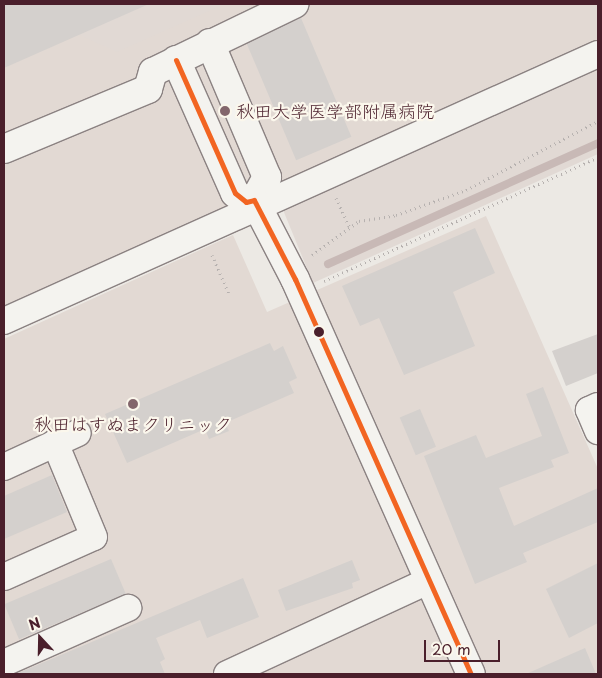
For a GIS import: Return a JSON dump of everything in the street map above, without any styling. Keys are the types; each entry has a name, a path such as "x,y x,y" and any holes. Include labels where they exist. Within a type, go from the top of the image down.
{"street":[{"path":"4,149 148,89 153,72 294,4"},
{"path":"210,43 267,177 255,204"},
{"path":"4,321 255,204 598,54"},
{"path":"176,60 235,193 246,202 255,204 295,279 471,674"},
{"path":"598,406 589,410 598,431"},
{"path":"4,467 66,438 94,537 4,577"},
{"path":"227,674 428,581"},
{"path":"4,663 128,608"}],"path":[{"path":"311,256 359,221 396,215 466,190 598,121"},
{"path":"321,282 598,157"},
{"path":"209,248 229,294"}],"shaded area":[{"name":"秋田大学医学部附属病院","path":"4,4 598,4 598,41 4,314"},
{"path":"144,4 225,4 117,52 75,33"},
{"path":"598,59 598,154 313,283 281,205"},
{"path":"486,216 598,469 598,674 4,674 4,339 233,235 267,312"}],"building":[{"path":"4,4 149,4 4,68"},
{"path":"301,18 351,137 296,160 246,41"},
{"path":"475,228 495,273 453,292 475,346 404,375 379,318 360,326 342,286"},
{"path":"598,334 598,373 566,386 552,351"},
{"path":"270,343 274,351 283,346 297,378 289,382 294,393 225,423 229,431 209,439 205,429 127,463 105,414"},
{"path":"543,387 569,453 551,460 554,467 499,488 514,526 598,488 598,522 523,553 527,562 475,584 424,456 476,435 486,458 542,436 526,394"},
{"path":"420,409 436,447 416,455 400,418"},
{"path":"52,475 67,512 4,539 4,496"},
{"path":"111,559 126,594 19,639 4,604"},
{"path":"352,560 360,580 352,583 353,588 286,611 278,590"},
{"path":"598,563 598,623 569,638 546,589"},
{"path":"243,578 259,617 207,638 200,620 156,638 165,659 160,662 165,674 16,674"},
{"path":"585,648 596,674 526,674"}],"waterway":[{"path":"328,264 598,143"}],"transit line":[{"path":"176,60 235,193 246,202 254,200 295,279 471,674"}],"place":[{"name":"秋田大学医学部附属病院","path":"225,111"},
{"name":"秋田はすぬまクリニック","path":"133,404"}]}
